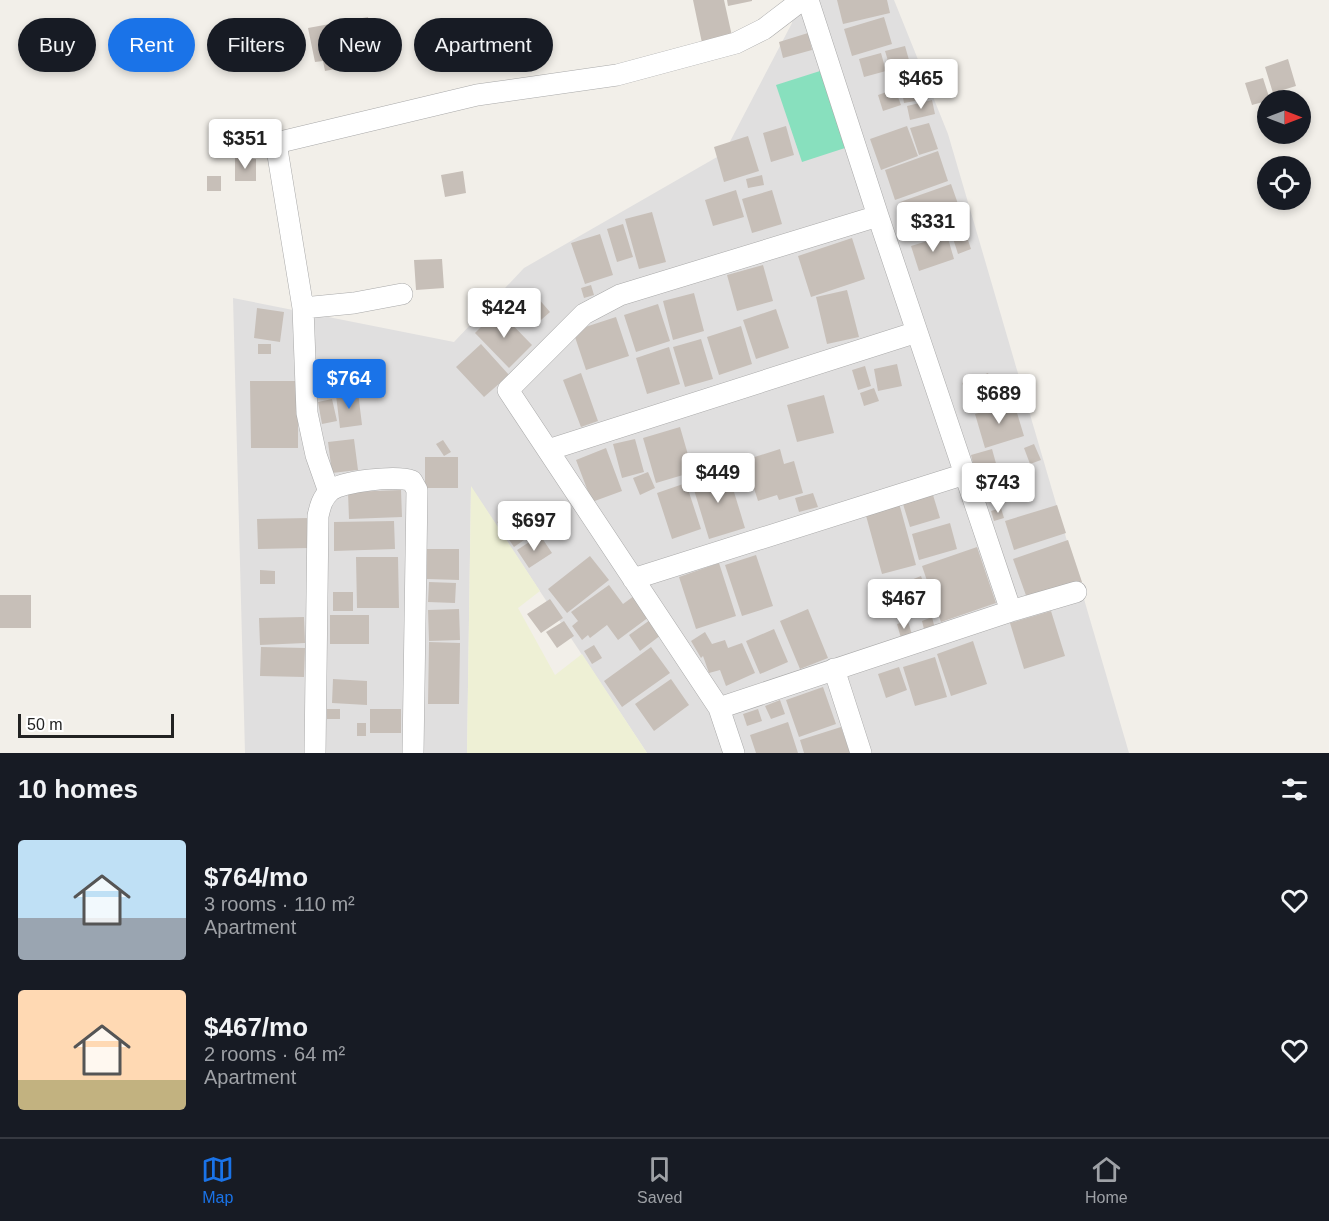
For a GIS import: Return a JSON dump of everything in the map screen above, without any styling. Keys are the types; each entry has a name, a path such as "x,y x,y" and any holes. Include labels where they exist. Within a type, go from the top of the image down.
{"street":[{"path":"329,492 316,456 307,413 303,308 276,143 477,95 617,75 736,44 764,29 802,0"},
{"path":"808,0 916,332 1011,611"},
{"path":"734,753 719,708 508,390 584,314 620,295 878,216"},
{"path":"303,308 354,303 402,294"},
{"path":"548,450 916,332"},
{"path":"633,579 965,474"},
{"path":"315,753 318,516 324,498 329,492 346,485 398,478 412,481 416,487 413,753"},
{"path":"719,708 1011,611 1076,592"},
{"path":"834,669 861,753"}],"shaded area":[{"path":"791,0 894,0 948,134 1129,753 647,753 471,487 467,753 245,753 233,298 454,342 524,268 724,153 792,23"}],"green space":[{"path":"820,71 845,148 802,162 776,85"},
{"path":"471,486 540,591 518,608 555,675 582,654 647,753 467,753"}],"building":[{"path":"693,0 724,0 732,36 702,43"},
{"path":"727,0 752,0 752,1 728,6"},
{"path":"837,0 887,0 890,13 843,24"},
{"path":"884,17 892,44 852,56 844,29"},
{"path":"318,26 318,62 315,62 308,28"},
{"path":"808,33 812,50 783,58 779,42"},
{"path":"905,46 909,60 889,64 885,51"},
{"path":"881,53 886,71 864,77 859,59"},
{"path":"1288,59 1296,86 1272,90 1265,67"},
{"path":"1263,78 1267,90 1257,90 1257,104 1252,105 1245,83"},
{"path":"916,83 920,100 904,103 901,87"},
{"path":"895,89 901,105 883,111 878,95"},
{"path":"932,100 935,114 910,120 907,106"},
{"path":"929,123 938,149 919,155 910,128"},
{"path":"786,126 794,155 771,162 763,133"},
{"path":"907,126 918,156 881,170 870,139"},
{"path":"748,136 759,171 724,182 714,147"},
{"path":"938,151 948,181 895,200 885,170"},
{"path":"235,158 256,159 256,181 235,181"},
{"path":"463,171 466,193 445,197 441,175"},
{"path":"762,175 764,185 748,188 746,179"},
{"path":"207,176 221,176 221,191 207,191"},
{"path":"951,184 963,218 912,236 900,202"},
{"path":"736,190 744,217 713,226 705,200"},
{"path":"772,190 782,224 752,233 742,199"},
{"path":"652,212 666,262 639,269 625,219"},
{"path":"623,224 633,257 617,262 607,229"},
{"path":"963,225 971,249 958,254 950,229"},
{"path":"600,234 613,275 585,284 571,243"},
{"path":"947,235 954,259 919,271 911,246"},
{"path":"852,238 865,279 811,297 798,256"},
{"path":"442,259 444,288 416,290 414,260"},
{"path":"763,265 773,301 737,311 727,275"},
{"path":"591,285 594,295 584,298 581,288"},
{"path":"530,289 550,312 533,327 513,303"},
{"path":"847,290 859,337 827,344 816,297"},
{"path":"694,293 704,331 673,340 663,301"},
{"path":"658,304 670,341 636,352 624,315"},
{"path":"257,308 284,312 280,342 254,338"},
{"path":"776,309 789,348 756,359 743,320"},
{"path":"498,310 532,345 509,368 475,333"},
{"path":"616,317 629,356 586,370 573,331"},
{"path":"741,326 752,364 719,375 707,337"},
{"path":"701,339 713,379 685,387 673,347"},
{"path":"258,344 271,344 271,354 258,354"},
{"path":"481,344 509,375 484,397 456,367"},
{"path":"669,347 680,384 647,394 636,358"},
{"path":"897,364 902,386 878,391 874,369"},
{"path":"865,366 871,386 858,390 852,370"},
{"path":"581,373 598,421 581,427 563,380"},
{"path":"988,373 998,400 972,410 962,383"},
{"path":"250,381 298,381 298,448 251,448"},
{"path":"874,388 879,401 864,406 860,393"},
{"path":"358,392 362,425 340,428 336,395"},
{"path":"824,395 834,433 797,442 787,405"},
{"path":"332,399 337,421 322,424 318,402"},
{"path":"1014,403 1024,436 985,448 975,414"},
{"path":"680,427 693,472 656,483 643,438"},
{"path":"354,439 358,470 332,473 328,442"},
{"path":"635,439 644,472 622,478 613,444"},
{"path":"443,440 451,452 444,456 436,444"},
{"path":"1034,444 1041,460 1030,464 1024,448"},
{"path":"606,448 622,491 592,502 576,460"},
{"path":"780,449 784,464 794,461 803,493 779,500 777,495 758,501 745,460"},
{"path":"992,449 997,467 975,472 971,455"},
{"path":"425,457 458,457 458,488 425,488"},
{"path":"727,469 745,528 709,539 691,480"},
{"path":"648,472 655,488 640,495 633,478"},
{"path":"686,483 701,529 672,539 657,493"},
{"path":"401,490 402,517 349,519 348,492"},
{"path":"813,493 818,507 799,512 795,498"},
{"path":"933,495 940,518 910,527 903,504"},
{"path":"899,503 916,565 882,574 865,512"},
{"path":"1057,505 1066,533 1014,550 1005,521"},
{"path":"521,507 537,531 514,547 497,522"},
{"path":"1001,508 1004,518 994,521 991,511"},
{"path":"309,518 309,548 258,549 257,519"},
{"path":"394,521 395,549 334,551 334,522"},
{"path":"950,523 957,549 919,560 912,534"},
{"path":"540,535 552,553 529,568 517,550"},
{"path":"1068,540 1082,582 1028,601 1013,559"},
{"path":"977,547 996,603 941,622 922,566"},
{"path":"427,549 459,549 459,580 427,579"},
{"path":"756,555 773,606 742,616 725,565"},
{"path":"590,556 609,580 567,613 548,589"},
{"path":"356,557 398,557 399,608 357,608"},
{"path":"719,563 736,616 696,629 679,577"},
{"path":"260,570 275,571 275,584 260,584"},
{"path":"921,576 932,607 899,620 888,589"},
{"path":"429,582 456,583 455,603 428,602"},
{"path":"609,585 623,604 634,596 649,617 618,640 607,625 590,638 588,635 582,640 572,626 578,621 571,612"},
{"path":"333,592 353,592 353,611 333,611"},
{"path":"0,595 31,595 31,628 0,628"},
{"path":"550,599 563,618 541,633 527,614"},
{"path":"459,609 460,640 429,641 428,610"},
{"path":"808,609 828,658 800,669 780,621"},
{"path":"1051,611 1065,656 1024,669 1010,623"},
{"path":"330,615 369,615 369,644 330,644"},
{"path":"304,617 305,643 260,645 259,618"},
{"path":"932,617 934,625 924,629 922,621"},
{"path":"650,620 661,635 640,651 629,635"},
{"path":"564,621 574,636 557,648 546,632"},
{"path":"908,621 912,635 901,638 897,624"},
{"path":"774,629 788,662 760,674 746,641"},
{"path":"705,632 712,644 725,640 728,648 742,643 755,673 726,686 720,670 709,673 703,656 701,658 691,641"},
{"path":"973,641 987,684 951,696 937,654"},
{"path":"429,642 460,643 459,704 428,704"},
{"path":"594,645 602,658 592,664 584,651"},
{"path":"261,647 305,648 304,677 260,676"},
{"path":"651,647 670,673 622,707 604,681"},
{"path":"935,657 947,697 915,706 903,667"},
{"path":"899,667 907,690 886,698 878,674"},
{"path":"333,679 367,681 367,705 332,703"},
{"path":"671,679 689,705 654,731 635,704"},
{"path":"823,687 836,724 799,737 786,700"},
{"path":"780,700 785,714 771,719 765,706"},
{"path":"327,709 340,709 340,719 327,719"},
{"path":"370,709 401,709 401,733 370,733"},
{"path":"758,709 762,721 747,726 743,714"},
{"path":"788,722 798,753 756,753 750,735"},
{"path":"357,723 366,723 366,736 357,736"},
{"path":"841,727 850,753 804,753 800,740"}]}
